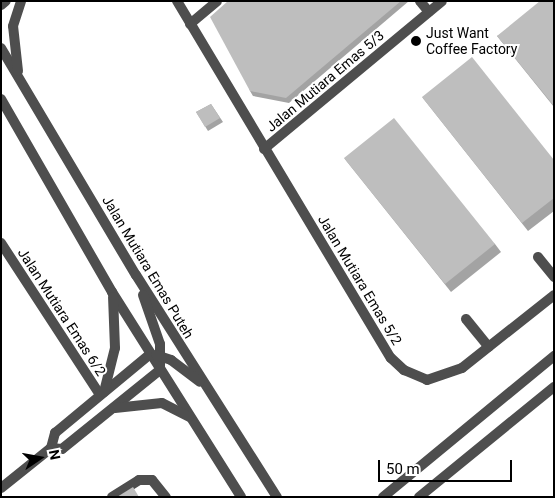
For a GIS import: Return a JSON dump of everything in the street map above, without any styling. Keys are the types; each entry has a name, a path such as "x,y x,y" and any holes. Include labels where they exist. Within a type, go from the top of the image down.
{"street":[{"path":"1,5 6,1"},
{"path":"19,78 13,26 20,1"},
{"name":"Jalan Mutiara Emas 5/3","path":"177,1 264,149 442,1"},
{"path":"190,24 217,1"},
{"path":"420,1 429,12"},
{"name":"Jalan Mutiara Emas Puteh","path":"1,48 136,276 277,497"},
{"path":"1,99 112,292 155,355 206,386"},
{"name":"Jalan Mutiara Emas 5/2","path":"264,149 391,358 418,380 445,376 488,347 554,294"},
{"name":"Jalan Mutiara Emas 6/2","path":"1,243 102,394"},
{"path":"538,257 554,277"},
{"path":"136,276 160,370 241,497"},
{"path":"102,394 116,331 112,292"},
{"path":"466,319 488,347"},
{"path":"1,488 50,448 55,433 102,394 155,355"},
{"path":"382,497 554,356"},
{"path":"50,448 62,449 160,370"},
{"path":"419,497 554,387"},
{"path":"115,408 162,403 190,418"},
{"path":"112,497 140,480 152,480 166,497"}],"building":[{"path":"228,1 401,1 286,98 250,91 210,17"},
{"path":"540,1 552,1 554,4 554,106 497,36"},
{"path":"472,57 554,160 554,198 522,223 422,97"},
{"path":"211,104 220,118 205,127 196,112"},
{"path":"394,118 495,244 445,284 344,158"},
{"path":"133,487 139,497 117,497"}],"place":[{"name":"Just Want Coffee Factory","path":"416,41"}]}
